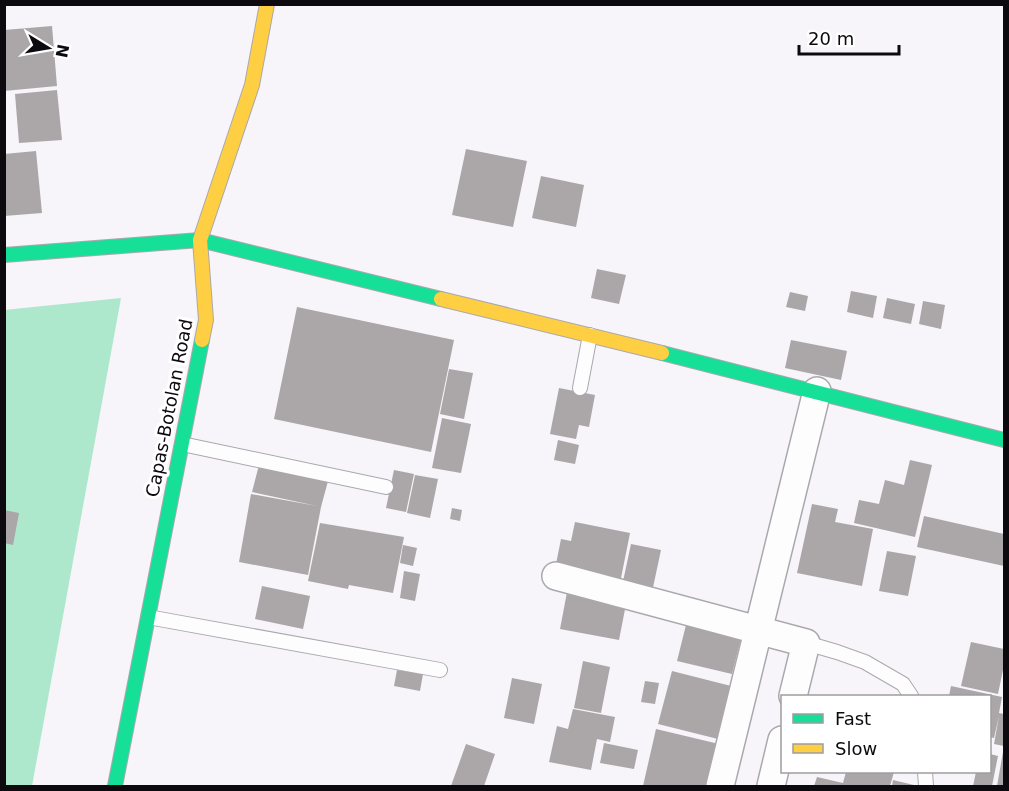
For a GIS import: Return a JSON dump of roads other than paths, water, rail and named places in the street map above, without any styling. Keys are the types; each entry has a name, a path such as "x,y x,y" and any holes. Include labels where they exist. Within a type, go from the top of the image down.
{"street":[{"name":"Capas-Botolan Road","path":"115,786 206,320 200,240 252,85 267,4"},
{"path":"4,255 200,240 817,391 1005,440"},
{"path":"720,786 817,391"},
{"path":"556,576 806,643 793,695"},
{"path":"771,786 781,748"}],"lane":[{"path":"580,388 590,335"},
{"path":"182,444 387,487"},
{"path":"148,617 441,670"},
{"path":"806,643 865,662 903,684 910,695"}]}
